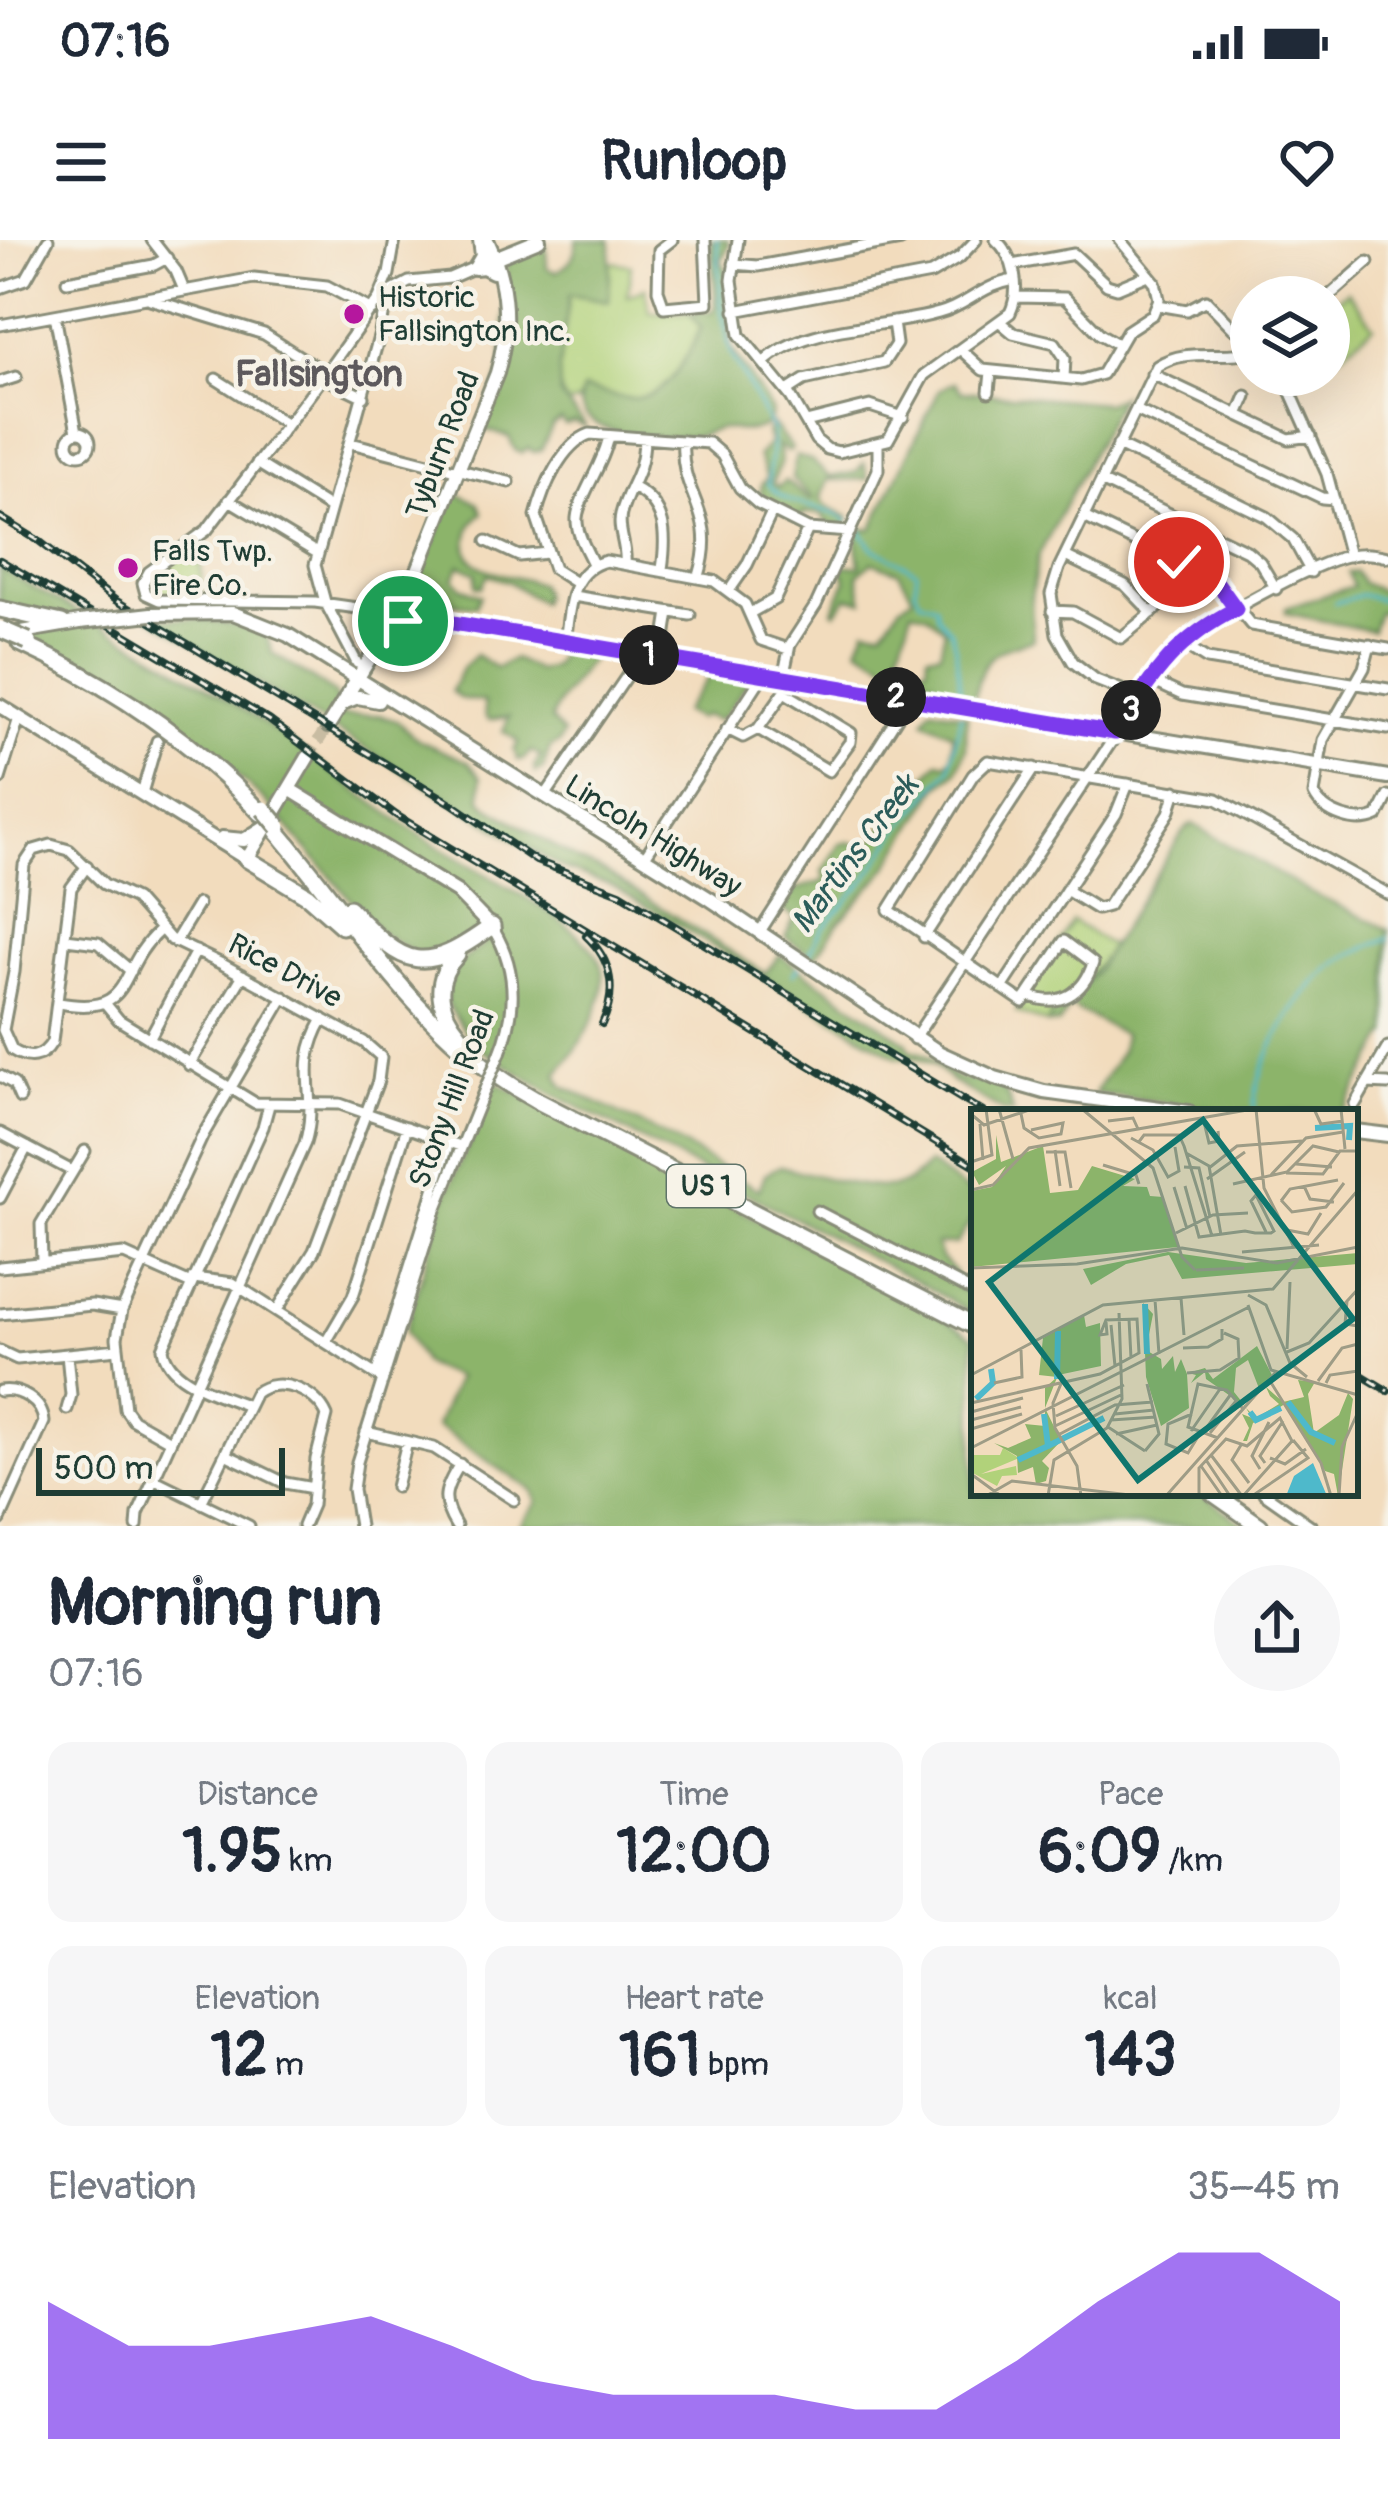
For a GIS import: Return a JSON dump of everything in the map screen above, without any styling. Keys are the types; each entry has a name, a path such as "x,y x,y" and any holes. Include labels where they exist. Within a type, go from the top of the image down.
{"highway":[{"path":"0,608 71,623"},
{"name":"US 1","path":"0,632 90,672 211,757 318,875 414,998 540,1094 971,1320"},
{"name":"US 1","path":"269,821 403,991 455,1044 515,1088 971,1320"},
{"path":"248,859 326,910 403,991"},
{"path":"318,875 373,934 411,958 443,957 493,928"},
{"path":"493,928 452,960 442,976 440,992 451,1025 494,1058"},
{"path":"1217,1496 1260,1526"},
{"path":"1229,1496 1271,1526"}],"main road":[{"name":"Tyburn Road","path":"386,617 406,599 502,355 506,324 494,267 482,240"},
{"path":"475,268 482,256 482,240"},
{"path":"494,267 510,252 536,241"},
{"path":"475,268 503,263 510,252"},
{"name":"Tyburn Road","path":"328,726 356,682 359,657 386,617 457,470"},
{"path":"406,599 417,617"},
{"name":"Lincoln Highway","path":"0,632 151,614 212,612 258,620 644,858 914,1039 976,1071 1034,1090 1169,1109"},
{"path":"386,617 403,621 417,617 1388,777"},
{"path":"342,704 344,686 337,670 355,670 359,657"},
{"path":"342,704 353,698 378,697 359,657"},
{"path":"0,706 228,840 248,839 269,821"},
{"path":"248,859 308,757"},
{"path":"248,859 289,789"},
{"path":"289,789 463,896 493,928"},
{"path":"170,809 248,859"},
{"path":"1358,1131 1388,1135"}],"street":[{"path":"0,288 26,279 48,240"},
{"path":"152,240 184,290"},
{"path":"386,617 325,602 159,601 144,590 148,572 199,538 230,500 372,310 389,274 394,240"},
{"path":"673,240 659,250 658,290 664,307 708,303 705,240"},
{"path":"738,240 734,264 740,335 787,391 816,440 839,452 878,445 894,434 923,377 1012,309 1016,297 1012,265 996,240"},
{"path":"734,264 758,266 901,240"},
{"path":"735,311 931,274 976,240"},
{"path":"961,349 976,367 991,372 1099,376 1127,331 1153,314 1158,305 1158,290 1120,240"},
{"path":"1012,265 1073,254 1107,285 1117,288 1148,275"},
{"path":"67,281 167,259"},
{"path":"1350,278 1368,262"},
{"path":"379,298 414,281 450,278 475,268"},
{"path":"0,325 247,278 335,289 372,310"},
{"path":"763,363 794,341 944,312 981,289 1014,280"},
{"path":"1016,297 1062,297 1100,334 1119,345"},
{"path":"146,298 264,334 364,397"},
{"path":"359,657 325,602 315,574 317,553 364,397 384,310 379,298"},
{"path":"1158,305 1182,310 1206,300 1230,324"},
{"path":"55,315 77,432"},
{"path":"787,391 809,378 884,362 896,344 893,322"},
{"path":"1000,322 1013,333 1055,344 1065,358 1064,378"},
{"path":"1139,697 1078,668 1061,644 1052,611 1053,585 1152,374 1164,361 1230,354"},
{"path":"989,392 991,372"},
{"path":"1152,374 1289,439 1310,436"},
{"path":"0,382 16,377"},
{"path":"216,380 287,424"},
{"path":"1292,396 1334,499 1349,556"},
{"path":"1238,415 1246,397"},
{"path":"806,422 870,406 903,417"},
{"path":"1136,410 1322,498 1334,499"},
{"path":"593,564 579,531 578,515 604,460 609,436"},
{"path":"576,583 557,574 537,528 537,512 565,454 580,437 683,441 716,448 740,488 772,512 808,529 850,532"},
{"path":"625,563 620,520 643,466 644,440"},
{"path":"683,441 685,471 707,532 699,576"},
{"path":"351,442 509,482"},
{"path":"783,678 788,649 808,620 879,465 878,445"},
{"path":"1118,445 1274,521 1297,544 1311,572"},
{"path":"257,463 331,508"},
{"path":"1101,481 1247,551 1276,589"},
{"path":"872,482 886,489"},
{"path":"634,488 653,501 664,526 667,539 662,569"},
{"path":"230,500 317,553"},
{"path":"729,591 748,565 772,512"},
{"path":"1084,517 1222,586 1244,621 1257,627 1388,649"},
{"path":"750,613 776,599 808,529"},
{"path":"487,541 519,556 547,553"},
{"path":"1065,556 1125,585 1152,613"},
{"path":"914,1039 1150,680 1181,643 1236,609 1349,556 1388,557"},
{"path":"565,642 576,583 593,564 625,563 699,576 729,591 750,613 759,638 788,649"},
{"path":"1052,611 1073,612 1119,638 1185,584 1194,569"},
{"path":"573,596 690,616"},
{"path":"662,658 670,612"},
{"path":"1181,643 1207,658 1388,689"},
{"path":"1370,645 1356,683 1323,740 1314,794 1324,808 1355,820 1369,820 1382,811 1388,796"},
{"path":"545,796 642,654"},
{"path":"644,858 763,675"},
{"path":"1150,680 1182,695 1388,729"},
{"path":"728,729 743,737 758,729 785,692 848,730 851,737 827,771 758,729"},
{"path":"759,933 909,699"},
{"path":"0,779 20,718"},
{"path":"142,793 157,741"},
{"path":"1026,999 1064,941 1094,963 1068,999 1026,999 1002,988 889,910 984,763 998,761 1223,801 1387,891"},
{"path":"924,937 1034,768"},
{"path":"1002,988 1121,806 1128,784"},
{"path":"1066,890 1097,909 1108,906 1169,813 1176,791"},
{"name":"Rice Drive","path":"9,955 30,853 56,846 69,850 108,887 135,898 159,931 175,942 284,997 371,1046 381,1058 382,1070 314,1251 277,1310"},
{"path":"9,955 3,1030 10,1049 30,1057 46,1051 52,1042 71,888 87,866"},
{"path":"175,942 199,904"},
{"name":"Stony Hill Road","path":"380,1377 455,1144 487,1084 511,1020 512,983 493,928"},
{"path":"59,1003 89,1007 105,1003 118,993 159,931"},
{"path":"66,939 98,943 131,971"},
{"path":"149,1039 196,951"},
{"path":"189,1065 243,975"},
{"path":"170,1442 128,1415 117,1325 202,1136 284,997"},
{"path":"105,1003 115,1017 249,1100 268,1105 336,1103 455,1144"},
{"path":"137,1526 138,1514 305,1143 306,1056 323,1019"},
{"path":"1355,1105 1388,1047"},
{"path":"0,1076 14,1084 20,1098"},
{"path":"1367,1083 1388,1084"},
{"path":"248,1406 171,1370 164,1354 166,1336 263,1127 268,1105"},
{"path":"326,1342 353,1296 407,1126"},
{"path":"0,1133 72,1171"},
{"path":"0,1198 27,1147"},
{"path":"42,1262 41,1224 85,1151"},
{"path":"817,1211 971,1290"},
{"path":"0,1267 118,1254 192,1281 223,1280 380,1377 353,1484 359,1526"},
{"path":"0,1314 92,1305 122,1310"},
{"path":"0,1351 17,1359 118,1349"},
{"path":"67,1354 71,1395 67,1409"},
{"path":"201,1502 248,1406 260,1388 279,1383 323,1408 327,1422 303,1526"},
{"path":"0,1391 33,1400 44,1422 0,1520"},
{"path":"366,1432 434,1448 514,1500"},
{"path":"396,1487 407,1442"},
{"path":"225,1454 285,1484 314,1488"},
{"path":"456,1526 444,1507 443,1495 460,1464"},
{"path":"154,1480 249,1526"},
{"path":"1268,1496 1310,1526"}],"green space":[{"path":"577,240 609,240 611,245 609,301 570,294 559,367 560,395 586,427 574,422 565,425 561,420 553,425 541,450 528,448 522,453 509,437 480,428 502,369 507,260 546,244 547,268 556,272 571,259"},
{"path":"711,240 729,244 721,261 728,272 731,347 772,412 768,424 680,437 640,436 588,418 581,405 583,389 644,397 675,375 701,328 690,313 713,311 716,306"},
{"path":"611,262 631,265 627,296 645,288 650,312 690,313 701,328 675,374 656,392 631,399 584,389 578,402 568,404 558,366 570,293 608,301"},
{"path":"1350,295 1374,326 1350,346"},
{"path":"954,382 961,391 1106,403 1121,395 1038,557 1031,598 1033,640 1005,648 989,660 973,705 933,699 934,681 914,672 915,666 927,667 928,654 940,652 945,629 926,614 912,610 896,663 888,664 858,647 866,628 883,630 913,596 899,572 872,562 858,575 863,601 847,597 833,611 846,581 841,566 860,566 855,529 872,529 939,390"},
{"path":"772,424 792,449 788,452 778,445 781,463 772,483 778,487 785,481 813,498 792,479 796,456 811,460 830,477 857,472 864,463 868,479 828,480 821,497 825,505 848,517 846,528 827,524 822,514 793,519 761,498 761,485 767,478 758,456 770,442 767,432"},
{"path":"454,492 478,503 483,513 469,533 467,550 472,559 491,571 539,584 540,602 488,575 481,587 476,586 476,573 460,565 454,578 461,587 481,595 476,606 443,602 417,591 415,586"},
{"path":"182,553 201,565 202,595 152,597 146,579"},
{"path":"0,569 237,705 406,826 566,925 598,958 603,987 593,1019 557,1074 563,1086 675,1141 759,1190 765,1174 780,1166 880,1187 906,1183 929,1164 971,1194 971,1221 956,1244 936,1244 941,1258 955,1272 956,1286 971,1296 971,1313 553,1094 485,1052 469,1038 446,1002 447,985 457,964 486,943 476,933 453,948 418,955 378,931 266,802 203,744 146,700 30,636 30,614 0,605"},
{"path":"1356,572 1363,583 1388,594 1388,613 1378,612 1372,631 1286,613 1286,608 1353,586 1348,573"},
{"path":"151,618 210,621 266,634 272,653 334,693 341,716 379,715 397,721 418,740 468,762 481,777 481,799 486,805 598,868 765,973 780,955 906,1042 910,1050 961,1079 995,1083 1012,1109 1000,1109 951,1081 935,1066 917,1058 897,1057 613,886 562,868"},
{"path":"563,647 596,651 553,713 551,720 563,734 550,748 543,769 535,773 541,756 531,751 518,760 514,750 519,742 503,731 509,717 489,720 484,702 459,698 451,691 463,667 476,655 496,668 514,659 538,671 553,666"},
{"path":"713,671 747,683 717,720 683,712"},
{"path":"931,708 967,715 966,749 957,771 938,787 887,868 815,958 785,937 795,917 779,908 794,891 825,881 823,871 840,844 850,842 867,850 939,761 946,763 952,757 953,734 924,720"},
{"path":"1193,824 1307,891 1388,929 1388,1033 1345,1109 1211,1109 1095,1093 1120,1053 1124,1035 1070,1006 1059,1024 1048,1024 1053,1009 1074,996 1094,973 1184,830"},
{"path":"1072,921 1112,947 1048,1024 1016,1012"},
{"path":"496,1082 923,1306 971,1336 971,1496 1204,1496 1247,1526 519,1526 537,1503 533,1491 436,1426 457,1378 424,1364 405,1332 444,1200"}],"waterway":[{"name":"Martins Creek","path":"717,240 722,313 731,353 773,432 768,485 786,498 848,521"},
{"name":"Martins Creek","path":"857,526 873,548 917,571 915,589 920,600 936,605 937,615 951,631 961,701"},
{"path":"1335,603 1361,595 1388,601"},
{"name":"Martins Creek","path":"808,956 821,930 865,881 950,768 961,714"},
{"path":"1254,1109 1271,1049 1297,1005 1344,958 1388,938"},
{"name":"Martins Creek","path":"793,974 799,967"}],"tunnel":[{"path":"308,757 328,726"}],"railway":[{"path":"0,517 115,600 451,803 536,861 620,893 978,1109"},
{"path":"0,560 269,720 396,815 971,1163"},
{"path":"586,936 602,956 610,977 610,1000 602,1024"},
{"path":"1358,1373 1388,1391"}],"place":[{"name":"Historic Fallsington Inc.","path":"354,314"},
{"name":"Falls Twp. Fire Co.","path":"128,568"}],"district":[{"name":"Fallsington","path":"319,374"}],"route":[{"path":"403,621 417,617 1115,733 1171,652 1200,628 1236,609 1218,584 1179,562"}]}
